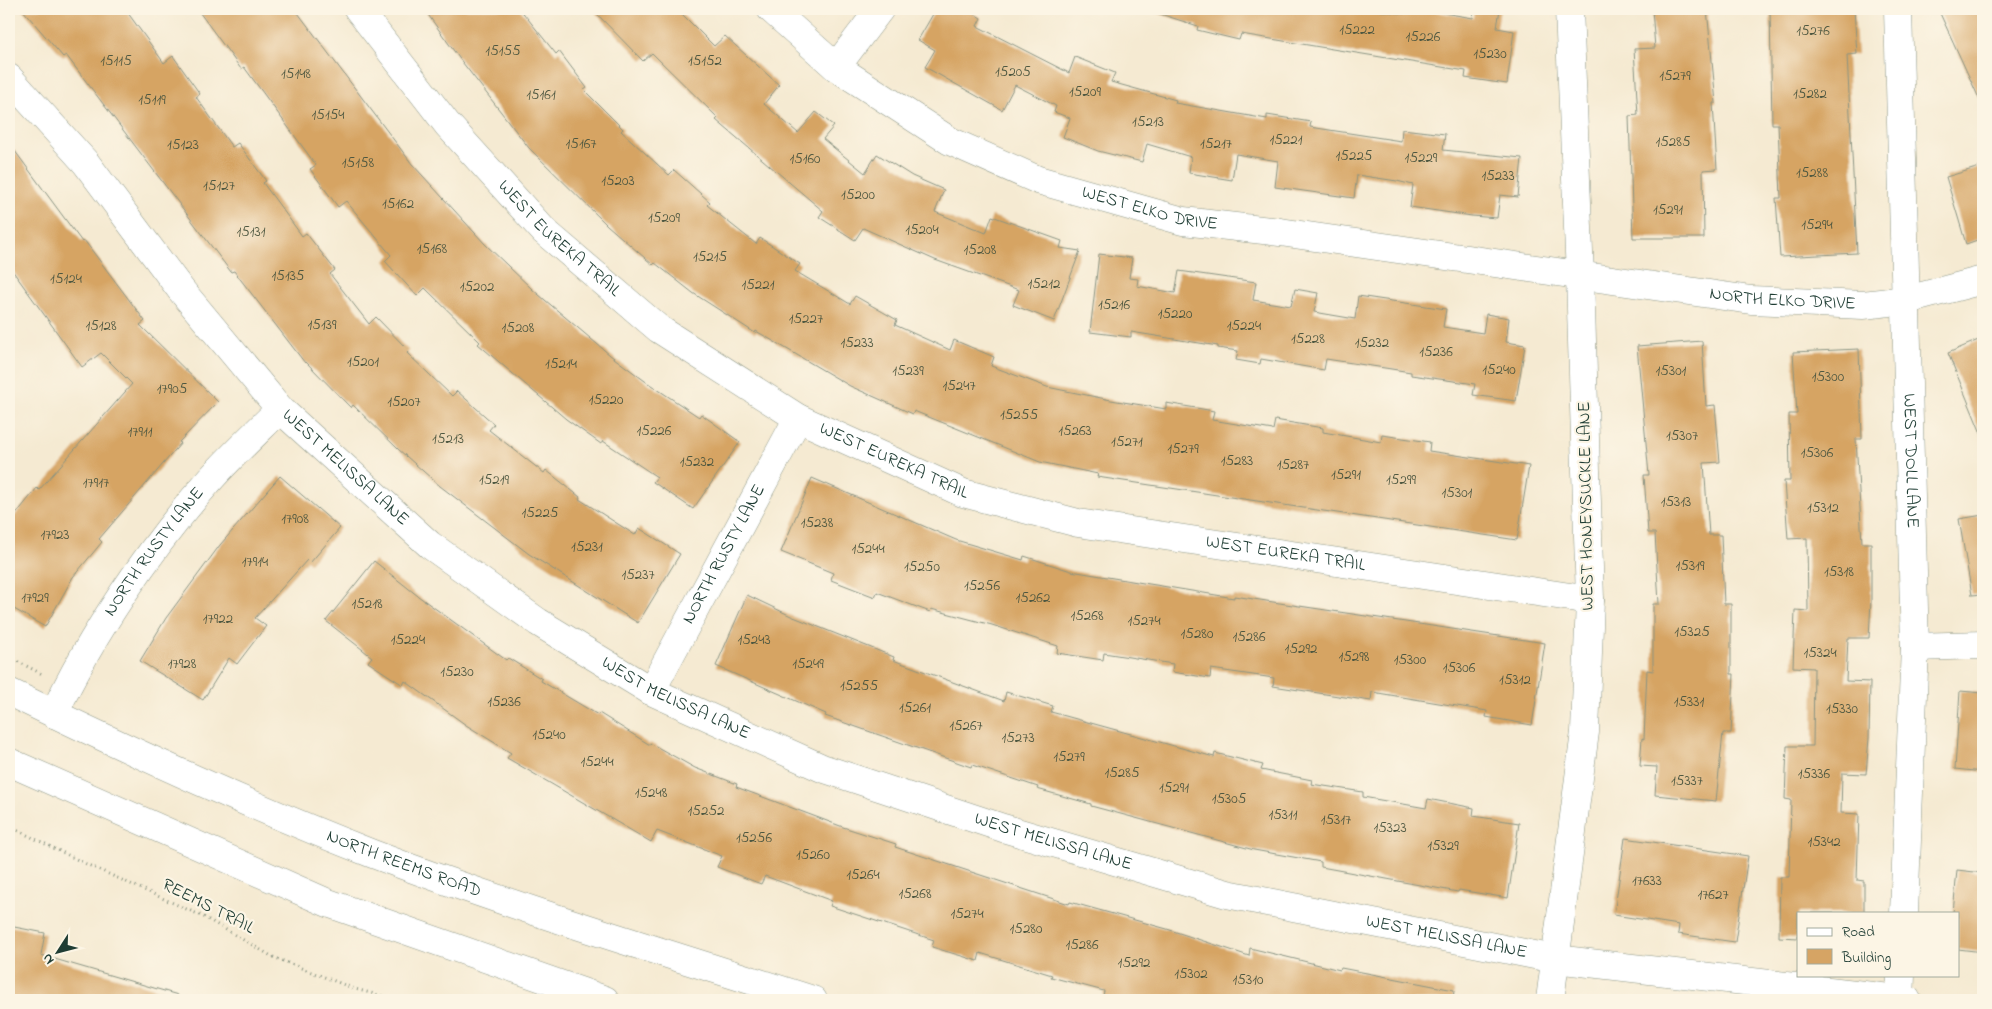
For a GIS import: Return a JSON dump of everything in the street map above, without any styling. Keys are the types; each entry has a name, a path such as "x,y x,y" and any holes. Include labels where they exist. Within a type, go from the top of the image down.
{"street":[{"name":"WEST EUREKA TRAIL","path":"358,9 447,124 544,231 659,329 798,418 963,493 1078,523 1590,600"},
{"name":"WEST ELKO DRIVE","path":"771,9 836,67 959,145 1038,180 1174,219 1580,276"},
{"path":"836,67 880,9"},
{"name":"WEST HONEYSUCKLE LANE","path":"1550,1000 1585,732 1590,600 1580,276 1569,9"},
{"name":"WEST DOLL LANE","path":"1898,9 1915,647 1904,912"},
{"name":"WEST MELISSA LANE","path":"9,78 86,163 181,290 280,409 430,546 538,622 651,691 822,768 1003,828 1227,894 1555,959 1907,1000"},
{"name":"NORTH ELKO DRIVE","path":"1580,276 1751,300 1863,305 1907,300 1983,280"},
{"name":"NORTH RUSTY LANE","path":"54,714 67,687 155,547 208,482 280,409"},
{"name":"NORTH RUSTY LANE","path":"651,691 798,418"},
{"path":"1915,647 1983,644"},
{"name":"NORTH REEMS ROAD","path":"9,692 121,747 371,853 454,884 813,1000"},
{"path":"9,762 328,903 605,1000"},
{"path":"1900,1000 1901,976"}],"path":[{"path":"9,657 67,687"},
{"name":"REEMS TRAIL","path":"9,826 84,863 202,916 273,957 355,989 398,1000"}],"building":[{"path":"22,9 125,9 164,63 173,56 200,94 196,97 232,147 238,143 266,181 263,183 302,236 306,233 335,270 330,274 369,324 376,317 409,351 407,353 452,396 457,391 494,424 489,430 544,473 546,470 580,497 579,499 635,535 639,528 680,554 638,623 529,554 440,486 398,449 353,405 351,408 305,363 234,271 231,272 66,55 63,57"},
{"path":"197,9 295,9 412,164 485,244 532,289 610,355 645,381 699,417 701,414 740,442 693,509 653,482 657,477 603,441 601,444 566,419 478,344 480,342 425,288 417,296 385,261 391,255 346,201 338,207 310,169 316,165 244,67 241,69"},
{"path":"424,9 520,9 556,54 559,51 587,88 584,90 623,129 621,131 669,175 674,170 710,202 707,205 756,244 760,238 800,264 795,271 850,304 855,296 897,320 895,325 950,350 954,340 994,357 991,366 1047,387 1166,409 1166,403 1214,411 1212,420 1273,430 1275,420 1323,428 1323,432 1381,442 1382,435 1430,442 1429,451 1529,466 1517,540 1097,477 1098,474 1040,462 914,411 913,414 850,386 756,331 755,333 693,293 655,263 653,265 607,225 529,148 459,58"},
{"path":"592,9 677,9 714,46 725,36 779,85 764,104 798,133 816,112 834,126 823,139 865,173 877,154 912,176 944,190 935,212 986,233 992,216 1062,241 1060,248 1080,251 1054,321 1013,305 1019,290 935,260 863,228 855,240 819,217 823,211 716,120 718,118 652,53 643,61"},
{"path":"936,9 966,9 981,18 977,26 1069,73 1075,57 1115,73 1111,82 1176,100 1175,103 1267,119 1267,115 1311,122 1310,127 1401,141 1402,129 1445,134 1443,150 1522,158 1518,197 1500,195 1497,218 1472,216 1410,207 1413,185 1397,181 1357,175 1354,198 1275,187 1278,161 1236,154 1232,180 1189,173 1191,157 1147,144 1142,162 1098,151 1063,137 1070,118 1054,112 1056,106 1015,85 1002,110 925,67 935,50 918,40"},
{"path":"1158,9 1367,9 1404,14 1405,9 1432,9 1432,11 1473,18 1474,9 1500,9 1497,28 1514,31 1507,84 1465,78 1466,71 1241,34 1239,40 1197,30 1198,26 1157,13"},
{"path":"1652,9 1707,9 1716,103 1713,103 1717,169 1703,170 1704,238 1633,238 1629,116 1638,115 1634,49 1655,48"},
{"path":"1770,9 1854,9 1857,54 1847,55 1857,253 1780,257 1776,198 1781,198 1778,124 1772,124"},
{"path":"1938,9 1983,9 1983,107"},
{"path":"9,143 82,242 84,240 145,321 140,325 218,402 179,442 181,443 99,539 102,542 73,577 45,627 9,606 9,523 37,488 39,490 132,384 101,353 82,367 9,266"},
{"path":"1983,166 1983,238 1966,244 1946,177"},
{"path":"1099,254 1132,258 1129,278 1138,279 1137,286 1175,293 1179,271 1256,282 1253,300 1291,306 1295,289 1318,293 1314,312 1355,319 1358,296 1446,309 1443,327 1483,333 1486,314 1509,318 1506,342 1525,345 1516,401 1473,395 1475,384 1411,375 1411,372 1326,359 1324,370 1261,359 1260,364 1236,360 1238,351 1218,348 1218,346 1131,332 1131,337 1090,332"},
{"path":"1983,338 1983,438 1948,353"},
{"path":"1702,341 1706,406 1715,405 1720,462 1704,463 1709,535 1721,535 1724,604 1731,604 1731,674 1734,674 1731,733 1723,733 1716,801 1655,795 1657,767 1640,766 1642,738 1644,739 1647,670 1653,671 1653,604 1659,604 1655,533 1648,533 1644,475 1649,475 1637,346"},
{"path":"1859,349 1862,439 1856,439 1862,543 1871,543 1869,638 1848,638 1846,681 1870,682 1866,774 1842,773 1841,813 1859,814 1857,880 1864,881 1864,912 1797,912 1797,938 1779,937 1780,877 1789,877 1791,800 1785,799 1787,746 1813,746 1814,668 1793,667 1795,610 1808,611 1807,538 1788,539 1784,481 1790,481 1789,414 1797,414 1793,352"},
{"path":"280,476 340,528 310,563 307,560 255,618 266,626 237,664 229,658 203,700 140,661 166,618 220,545"},
{"path":"812,478 956,540 1023,560 1024,556 1071,571 1234,598 1234,596 1545,643 1532,725 1486,717 1487,711 1372,692 1371,701 1273,686 1274,678 1211,669 1210,678 1172,672 1173,664 1104,653 1103,660 1057,653 1058,646 992,625 931,609 930,612 877,592 875,597 831,580 833,573 781,552"},
{"path":"1983,515 1983,594 1972,595 1959,519"},
{"path":"374,561 418,596 506,660 508,658 542,679 541,681 598,715 599,713 650,745 650,743 695,768 737,784 736,787 843,827 896,844 895,847 1069,904 1070,902 1167,929 1249,956 1250,948 1340,970 1341,968 1454,990 1453,1000 1102,1000 1104,991 1051,977 1052,975 980,953 978,961 932,947 934,940 830,906 832,901 765,876 761,884 717,867 722,856 657,831 651,842 507,758 511,753 466,725 405,681 403,685 368,662 372,657 326,621"},
{"path":"747,595 791,616 894,657 893,660 1004,701 1006,692 1053,706 1051,712 1214,757 1215,753 1263,765 1261,770 1312,780 1311,784 1363,792 1363,797 1426,808 1428,799 1474,808 1473,816 1519,823 1508,898 1459,890 1458,892 1321,867 1321,862 1254,850 1091,806 1091,804 1037,789 1038,787 972,765 971,767 825,716 826,714 716,666"},
{"path":"1960,691 1983,693 1983,772 1955,769"},
{"path":"1625,838 1748,856 1735,942 1678,934 1679,925 1614,915"},
{"path":"1957,870 1983,873 1983,952 1960,949 1960,912 1953,912"},
{"path":"9,926 45,933 41,955 178,995 177,1000 9,1000"}]}
